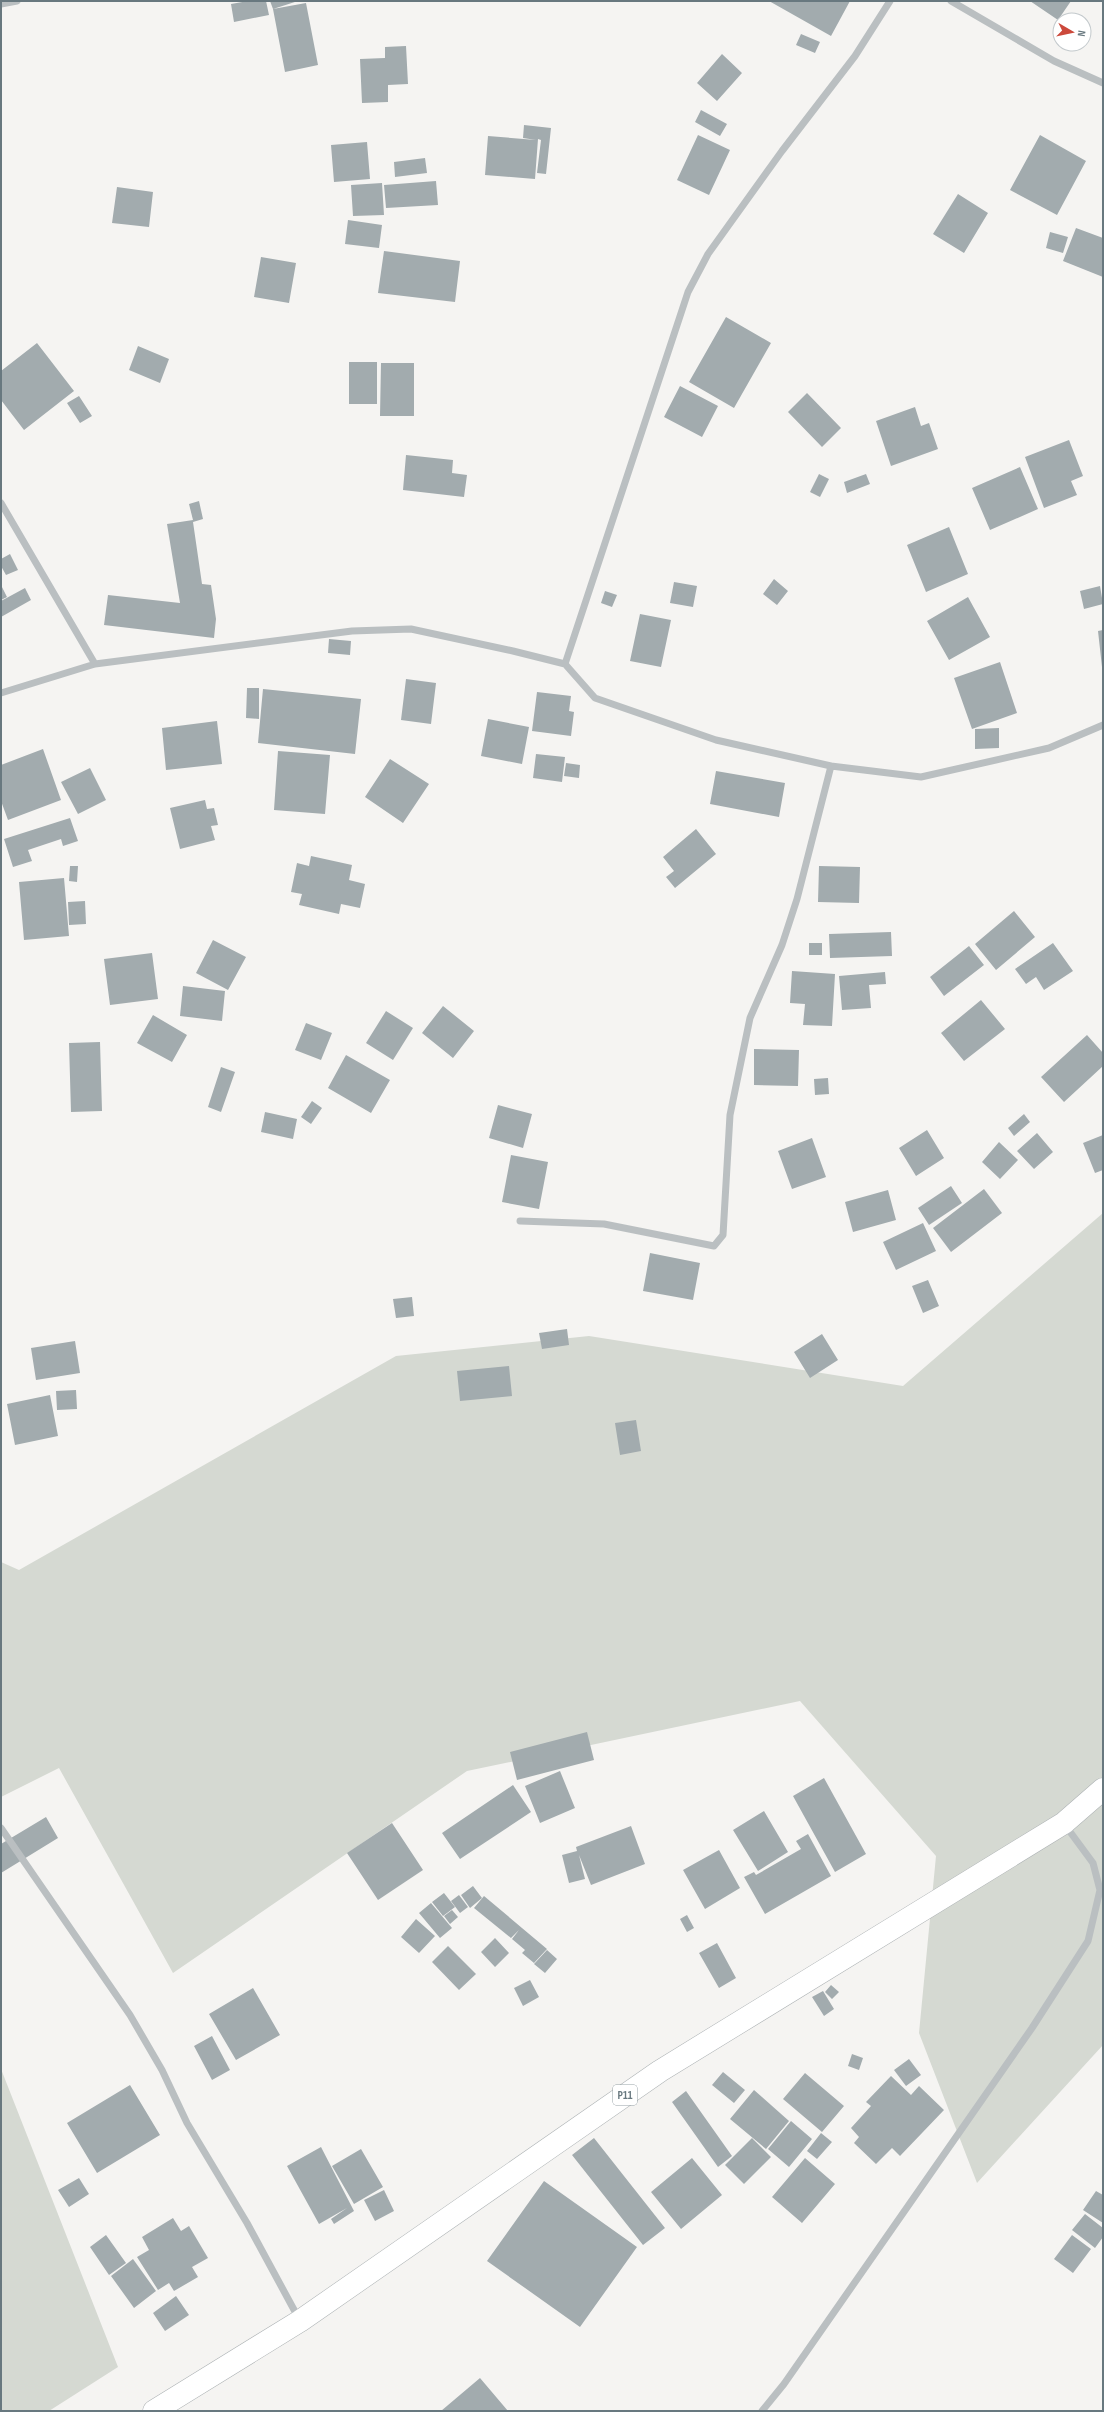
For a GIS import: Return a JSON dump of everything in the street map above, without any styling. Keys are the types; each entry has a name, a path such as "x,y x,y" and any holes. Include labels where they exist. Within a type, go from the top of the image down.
{"main road":[{"name":"P11","path":"154,2411 300,2321 660,2071 1064,1823 1103,1789"}],"street":[{"path":"1,4 17,1"},
{"path":"565,664 688,292 708,254 782,150 855,56 890,1"},
{"path":"951,1 1054,61 1103,83"},
{"path":"1,503 95,664"},
{"path":"1,693 95,664 352,630 411,629 514,651 565,664 595,698 716,740 831,766 921,777 1049,748 1103,724"},
{"path":"520,1221 604,1224 714,1246 723,1235 730,1115 750,1018 782,945 797,899 831,766"},
{"path":"762,2411 789,2377 1032,2028 1088,1941 1100,1890 1093,1863 1064,1823"},
{"path":"1,1828 130,2015 162,2070 187,2123 247,2223 300,2321"}],"shaded area":[{"path":"1103,1213 1103,2045 977,2183 919,2033 936,1856 800,1701 467,1771 173,1973 59,1768 1,1797 1,1562 19,1570 396,1356 589,1336 903,1386"},
{"path":"1,2069 118,2367 49,2411 1,2411"}],"building":[{"path":"248,1 266,1 269,15 234,22 231,4"},
{"path":"270,1 298,1 273,9"},
{"path":"769,1 850,1 831,36"},
{"path":"1030,1 1071,1 1063,12 1052,12 1052,16"},
{"path":"306,3 318,65 285,72 273,9"},
{"path":"801,34 820,42 815,53 796,45"},
{"path":"406,46 408,84 388,85 388,102 362,103 360,59 385,58 385,47"},
{"path":"722,54 742,73 717,101 697,83"},
{"path":"701,110 727,124 720,136 695,122"},
{"path":"524,125 551,128 546,174 537,173 541,140 538,139 535,179 485,175 488,136 536,140 523,138"},
{"path":"698,135 730,150 709,195 677,180"},
{"path":"1040,135 1086,161 1057,215 1010,190"},
{"path":"367,142 370,179 334,182 331,145"},
{"path":"425,158 427,173 395,177 394,162"},
{"path":"436,181 438,205 386,208 384,185"},
{"path":"382,183 384,215 353,216 351,185"},
{"path":"117,187 153,192 149,227 112,223"},
{"path":"958,194 988,213 964,253 933,234"},
{"path":"348,220 382,225 379,248 345,244"},
{"path":"1076,228 1103,238 1103,277 1063,261"},
{"path":"1050,232 1068,237 1063,253 1046,248"},
{"path":"384,251 460,261 455,302 378,293"},
{"path":"261,257 296,263 289,303 254,297"},
{"path":"726,317 771,343 734,408 689,382"},
{"path":"37,343 74,391 24,430 1,400 1,371"},
{"path":"138,346 169,359 160,383 129,370"},
{"path":"349,362 377,362 377,404 349,404"},
{"path":"381,363 414,363 414,416 380,416"},
{"path":"680,386 718,406 702,437 664,417"},
{"path":"807,393 841,428 822,447 788,412"},
{"path":"79,396 92,416 80,423 67,403"},
{"path":"915,407 921,426 929,423 938,449 891,466 876,421"},
{"path":"1069,440 1083,476 1071,481 1077,495 1044,508 1025,457"},
{"path":"406,455 453,460 452,473 467,475 464,497 403,490"},
{"path":"1020,467 1038,509 990,530 972,488"},
{"path":"819,474 829,479 820,497 810,492"},
{"path":"866,474 870,484 847,493 844,482"},
{"path":"199,501 203,519 193,522 202,584 211,585 216,619 214,638 104,625 108,595 180,603 167,524 193,520 189,504"},
{"path":"949,527 968,574 926,592 907,545"},
{"path":"10,554 18,570 6,575 1,566 1,559"},
{"path":"774,579 788,591 777,605 763,594"},
{"path":"674,582 697,586 693,607 670,603"},
{"path":"1,585 7,597 1,600"},
{"path":"1100,586 1103,604 1084,609 1080,591"},
{"path":"25,588 31,600 1,617 1,601"},
{"path":"605,591 617,595 612,607 601,603"},
{"path":"968,597 990,637 949,660 927,621"},
{"path":"640,614 671,620 661,667 630,661"},
{"path":"1103,630 1103,666 1102,667 1098,631"},
{"path":"329,639 351,641 350,655 328,653"},
{"path":"1000,662 1017,713 972,729 954,678"},
{"path":"406,679 436,683 431,724 401,720"},
{"path":"247,688 259,688 259,719 246,718"},
{"path":"263,689 361,699 355,754 258,743"},
{"path":"537,692 571,696 569,711 574,712 571,736 532,731"},
{"path":"488,719 529,727 522,764 481,756"},
{"path":"217,721 222,764 166,770 162,728"},
{"path":"999,728 999,748 975,749 975,729"},
{"path":"43,749 61,800 8,820 1,801 1,765"},
{"path":"278,751 330,755 325,814 274,810"},
{"path":"536,754 565,757 562,782 533,778"},
{"path":"390,759 429,784 403,823 365,797"},
{"path":"566,763 580,765 579,778 564,776"},
{"path":"90,768 106,800 78,814 61,782"},
{"path":"716,771 785,783 779,817 710,804"},
{"path":"205,800 207,809 214,808 218,825 211,826 215,840 180,849 170,808"},
{"path":"70,818 78,841 63,846 61,839 28,850 32,861 13,867 4,839"},
{"path":"696,829 716,854 675,888 666,877 674,871 663,857"},
{"path":"311,856 352,865 349,880 365,884 360,908 341,904 339,914 299,905 302,894 291,892 297,863 309,866"},
{"path":"70,866 78,866 77,882 69,881"},
{"path":"819,866 860,867 859,903 818,902"},
{"path":"64,878 69,936 24,940 19,882"},
{"path":"85,901 86,924 69,925 68,902"},
{"path":"1014,911 1035,937 996,970 975,944"},
{"path":"891,932 892,956 830,958 829,934"},
{"path":"213,940 246,957 228,990 196,973"},
{"path":"809,943 822,943 822,955 809,955"},
{"path":"1053,943 1073,971 1044,990 1036,977 1026,984 1015,969"},
{"path":"969,946 984,965 944,996 930,977"},
{"path":"152,953 158,999 110,1005 104,959"},
{"path":"792,971 835,974 832,1026 803,1025 805,1004 790,1003"},
{"path":"885,972 886,984 869,985 871,1008 842,1010 839,976"},
{"path":"183,986 225,991 222,1021 180,1016"},
{"path":"981,1000 1005,1029 964,1061 941,1033"},
{"path":"443,1006 474,1031 453,1058 422,1033"},
{"path":"386,1011 413,1028 393,1060 366,1043"},
{"path":"153,1015 187,1035 172,1062 137,1043"},
{"path":"306,1023 332,1033 321,1060 295,1050"},
{"path":"1087,1035 1103,1053 1103,1066 1064,1102 1041,1077"},
{"path":"100,1042 102,1111 71,1112 69,1043"},
{"path":"754,1049 799,1050 798,1086 754,1085"},
{"path":"346,1055 390,1080 371,1113 328,1088"},
{"path":"221,1067 235,1072 221,1112 208,1107"},
{"path":"828,1078 829,1094 815,1095 814,1079"},
{"path":"312,1101 322,1108 311,1124 301,1117"},
{"path":"498,1105 532,1114 523,1148 489,1138"},
{"path":"265,1112 297,1119 293,1139 261,1132"},
{"path":"1024,1114 1030,1122 1014,1136 1008,1128"},
{"path":"927,1130 944,1158 916,1176 899,1148"},
{"path":"1037,1133 1053,1152 1034,1169 1017,1151"},
{"path":"1103,1135 1103,1170 1095,1173 1083,1143"},
{"path":"812,1138 826,1177 792,1189 778,1151"},
{"path":"999,1142 1018,1160 1000,1179 982,1162"},
{"path":"511,1155 548,1162 539,1209 502,1202"},
{"path":"951,1186 962,1203 929,1225 918,1208"},
{"path":"984,1189 1002,1213 951,1252 933,1228"},
{"path":"888,1190 896,1220 853,1232 845,1202"},
{"path":"923,1223 936,1251 896,1270 883,1242"},
{"path":"650,1253 700,1263 693,1300 643,1291"},
{"path":"928,1280 939,1306 923,1313 912,1286"},
{"path":"412,1297 414,1316 396,1318 393,1299"},
{"path":"567,1329 569,1345 542,1349 539,1333"},
{"path":"822,1334 838,1360 810,1378 794,1352"},
{"path":"75,1341 80,1373 36,1380 31,1348"},
{"path":"509,1366 512,1396 460,1401 457,1371"},
{"path":"76,1390 77,1409 57,1410 56,1391"},
{"path":"50,1395 58,1436 15,1445 7,1404"},
{"path":"636,1420 641,1451 620,1455 615,1423"},
{"path":"587,1732 594,1760 517,1780 510,1752"},
{"path":"560,1771 575,1808 540,1823 525,1786"},
{"path":"824,1778 866,1854 835,1872 793,1796"},
{"path":"513,1785 531,1812 460,1859 442,1833"},
{"path":"764,1811 788,1852 758,1871 733,1830"},
{"path":"46,1817 58,1838 1,1873 1,1844"},
{"path":"392,1823 423,1870 378,1900 347,1853"},
{"path":"631,1826 645,1864 591,1885 579,1855 585,1879 569,1883 562,1855 577,1851 576,1847"},
{"path":"808,1834 831,1876 765,1914 744,1877 754,1872 756,1875 801,1849 796,1841"},
{"path":"719,1850 740,1888 705,1909 683,1870"},
{"path":"473,1886 482,1898 470,1908 461,1895"},
{"path":"444,1893 455,1907 443,1916 432,1902"},
{"path":"459,1895 468,1907 460,1913 451,1901"},
{"path":"484,1896 547,1949 534,1963 522,1953 525,1950 512,1939 519,1930 511,1938 474,1908"},
{"path":"431,1903 452,1928 440,1938 419,1913"},
{"path":"452,1910 458,1917 450,1924 444,1916"},
{"path":"687,1915 694,1928 687,1932 680,1919"},
{"path":"416,1919 435,1936 419,1953 401,1937"},
{"path":"495,1938 509,1953 495,1967 481,1952"},
{"path":"717,1943 736,1978 719,1988 699,1953"},
{"path":"448,1946 476,1974 459,1990 432,1962"},
{"path":"547,1950 557,1959 545,1973 534,1964"},
{"path":"530,1980 539,1997 523,2006 514,1988"},
{"path":"831,1985 839,1992 832,1999 825,1992"},
{"path":"253,1988 280,2035 236,2060 209,2014"},
{"path":"823,1991 834,2009 824,2016 812,1997"},
{"path":"212,2036 230,2070 212,2080 194,2046"},
{"path":"852,2054 863,2058 859,2070 848,2066"},
{"path":"909,2059 921,2075 906,2086 894,2070"},
{"path":"723,2072 745,2090 734,2103 712,2085"},
{"path":"805,2073 844,2106 822,2132 783,2099"},
{"path":"891,2076 911,2095 919,2086 944,2110 900,2156 892,2148 876,2164 854,2143 859,2137 851,2128 871,2106 866,2102"},
{"path":"130,2085 160,2135 97,2173 67,2123"},
{"path":"754,2090 789,2121 766,2149 730,2119"},
{"path":"686,2091 732,2156 718,2167 672,2102"},
{"path":"791,2121 812,2139 789,2167 768,2149"},
{"path":"821,2133 832,2142 817,2159 807,2151"},
{"path":"594,2138 665,2228 643,2245 572,2155"},
{"path":"752,2138 771,2157 744,2184 725,2165"},
{"path":"321,2147 354,2211 334,2224 331,2219 347,2208 319,2224 287,2166"},
{"path":"361,2149 383,2187 354,2204 332,2166"},
{"path":"692,2158 722,2195 681,2229 651,2192"},
{"path":"805,2158 835,2184 802,2223 772,2197"},
{"path":"79,2178 89,2194 69,2207 58,2190"},
{"path":"544,2181 637,2247 580,2327 487,2261"},
{"path":"384,2190 394,2211 375,2221 364,2200"},
{"path":"1096,2191 1103,2195 1103,2223 1083,2210"},
{"path":"1085,2214 1103,2228 1103,2237 1095,2248 1072,2230"},
{"path":"173,2218 181,2231 189,2226 208,2258 192,2267 198,2277 174,2291 169,2283 158,2290 137,2257 149,2250 142,2237"},
{"path":"106,2235 126,2263 109,2275 90,2247"},
{"path":"1072,2235 1091,2249 1073,2273 1054,2259"},
{"path":"133,2259 156,2291 134,2308 111,2276"},
{"path":"176,2296 189,2315 165,2331 153,2313"},
{"path":"480,2378 508,2411 441,2411"}]}
